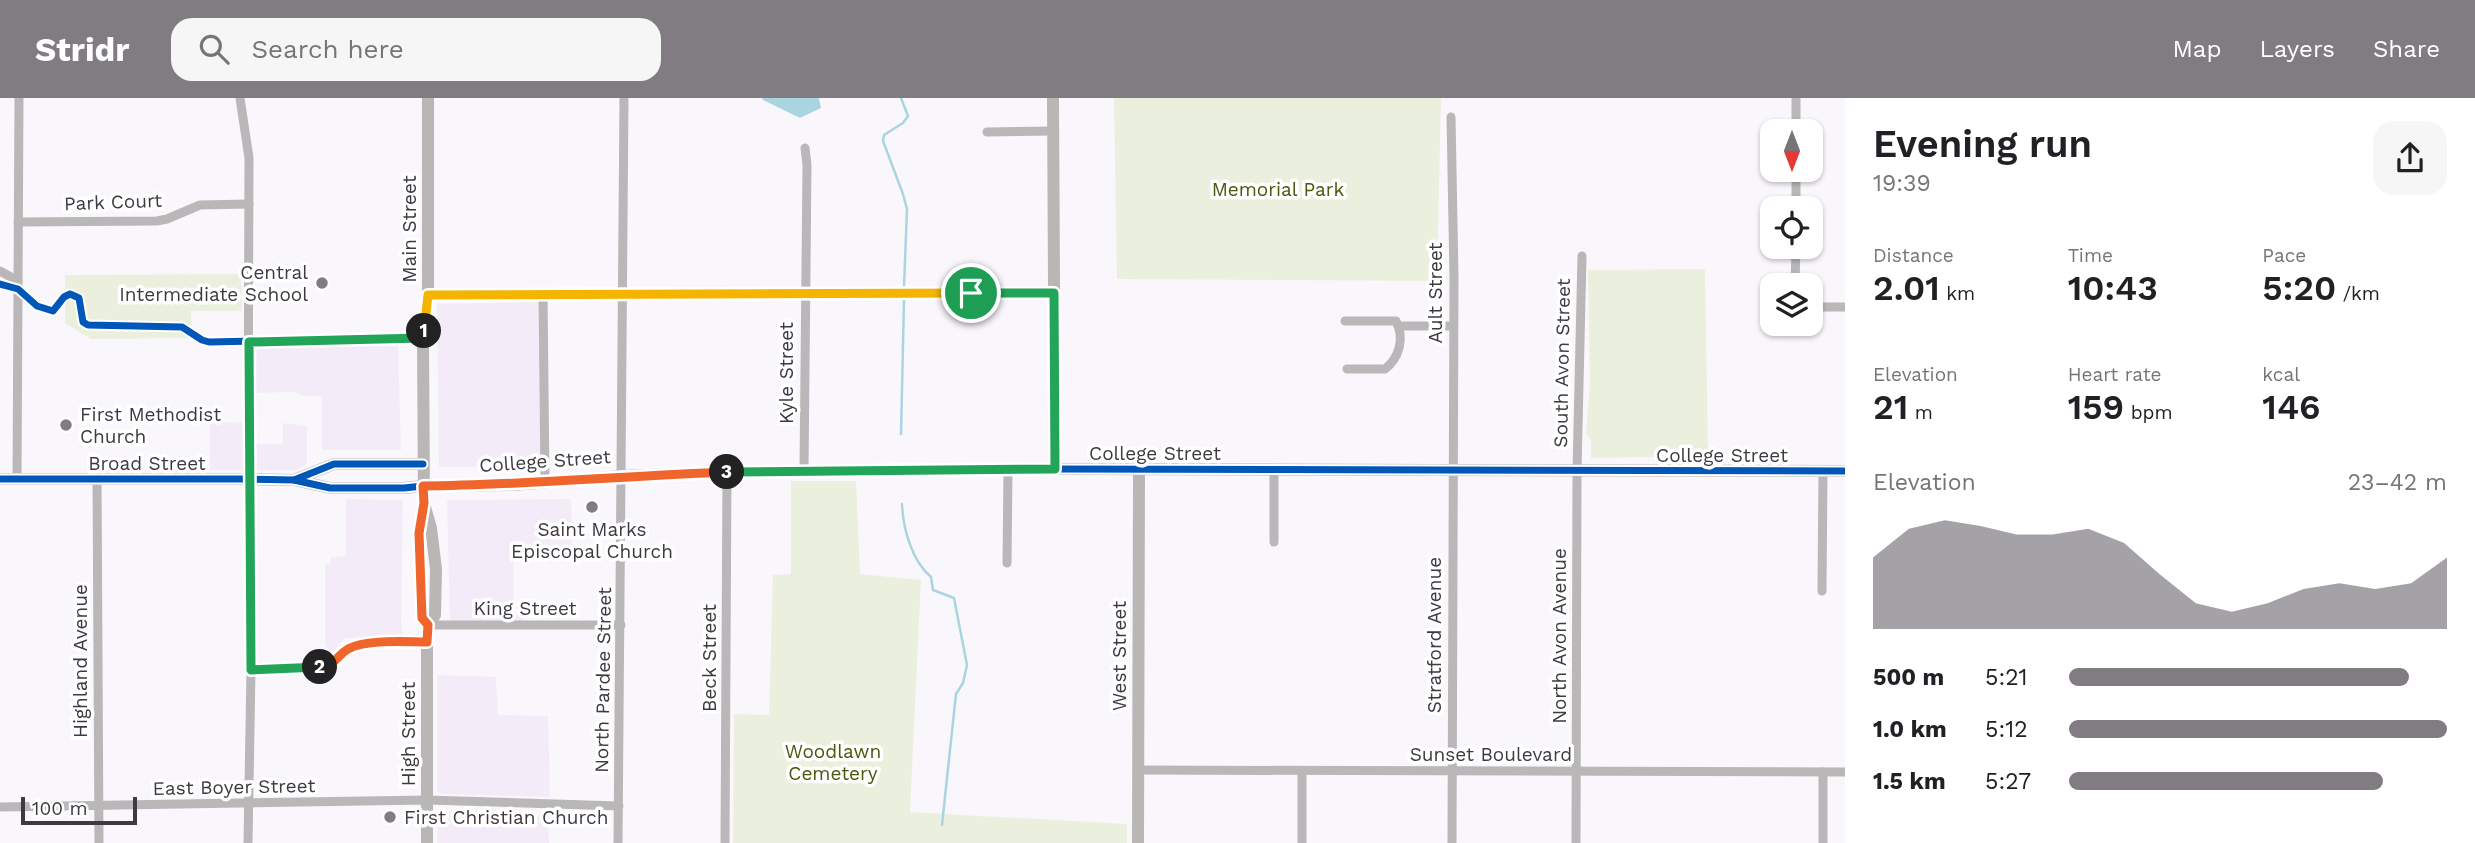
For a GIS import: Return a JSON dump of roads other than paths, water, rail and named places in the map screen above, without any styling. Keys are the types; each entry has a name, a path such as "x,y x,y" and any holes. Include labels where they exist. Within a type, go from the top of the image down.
{"main road":[{"name":"Main Street","path":"423,486 423,338 428,295 428,98"},
{"path":"1053,98 1055,469"},
{"name":"Broad Street","path":"294,480 334,464 422,464"},
{"path":"320,469 317,478 321,487"},
{"name":"College Street","path":"423,486 513,485 622,476 727,472 1008,469 1845,471"},
{"name":"West Street","path":"1138,843 1139,469"},
{"name":"Broad Street","path":"0,479 248,479 294,480 321,487 423,486"},
{"name":"High Street","path":"423,486 436,569 435,615 428,625 427,642 427,843"}],"street":[{"path":"17,479 19,98"},
{"path":"240,98 249,158 248,479 251,670 248,843"},
{"name":"North Pardee Street","path":"618,843 624,98"},
{"path":"1796,98 1796,119"},
{"name":"Ault Street","path":"1451,117 1451,470"},
{"path":"987,132 1053,131"},
{"name":"Kyle Street","path":"804,472 805,148"},
{"name":"Park Court","path":"18,222 157,221 200,205 249,204"},
{"name":"South Avon Street","path":"1577,470 1582,256"},
{"path":"0,271 18,281"},
{"path":"428,295 1054,293"},
{"path":"543,294 545,481"},
{"path":"1823,307 1845,307"},
{"path":"1345,321 1396,321 1399,326 1399,353 1394,362 1385,369 1347,369"},
{"path":"1399,326 1453,326"},
{"path":"249,342 423,338"},
{"path":"1007,563 1008,469"},
{"path":"1273,542 1274,469"},
{"name":"Stratford Avenue","path":"1451,470 1452,843"},
{"name":"North Avon Avenue","path":"1576,843 1577,470"},
{"path":"1822,591 1823,471"},
{"name":"Beck Street","path":"725,843 727,472"},
{"name":"Highland Avenue","path":"97,478 99,843"},
{"name":"King Street","path":"428,625 621,625"},
{"path":"251,670 310,669 333,665 348,649 365,644 427,642"},
{"name":"Sunset Boulevard","path":"1138,770 1845,772"},
{"path":"1301,771 1302,843"},
{"path":"1823,772 1823,843"},
{"name":"East Boyer Street","path":"0,807 427,800 619,806"}],"water":[{"path":"762,98 819,98 821,108 800,118"}],"waterway":[{"path":"901,98 908,116 903,123 884,135 883,141 907,209 904,287"},
{"path":"901,434 904,300"},
{"path":"902,504 910,544 924,570 931,577 933,590 954,598 967,665 963,683 956,694 942,825"}],"place":[{"name":"Central Intermediate School","path":"322,283"},
{"name":"First Methodist Church","path":"66,425"},
{"name":"Saint Marks Episcopal Church","path":"592,507"},
{"name":"First Christian Church","path":"390,817"}],"park label":[{"name":"Memorial Park","path":"1278,189"},
{"name":"Woodlawn Cemetery","path":"833,762"}]}
